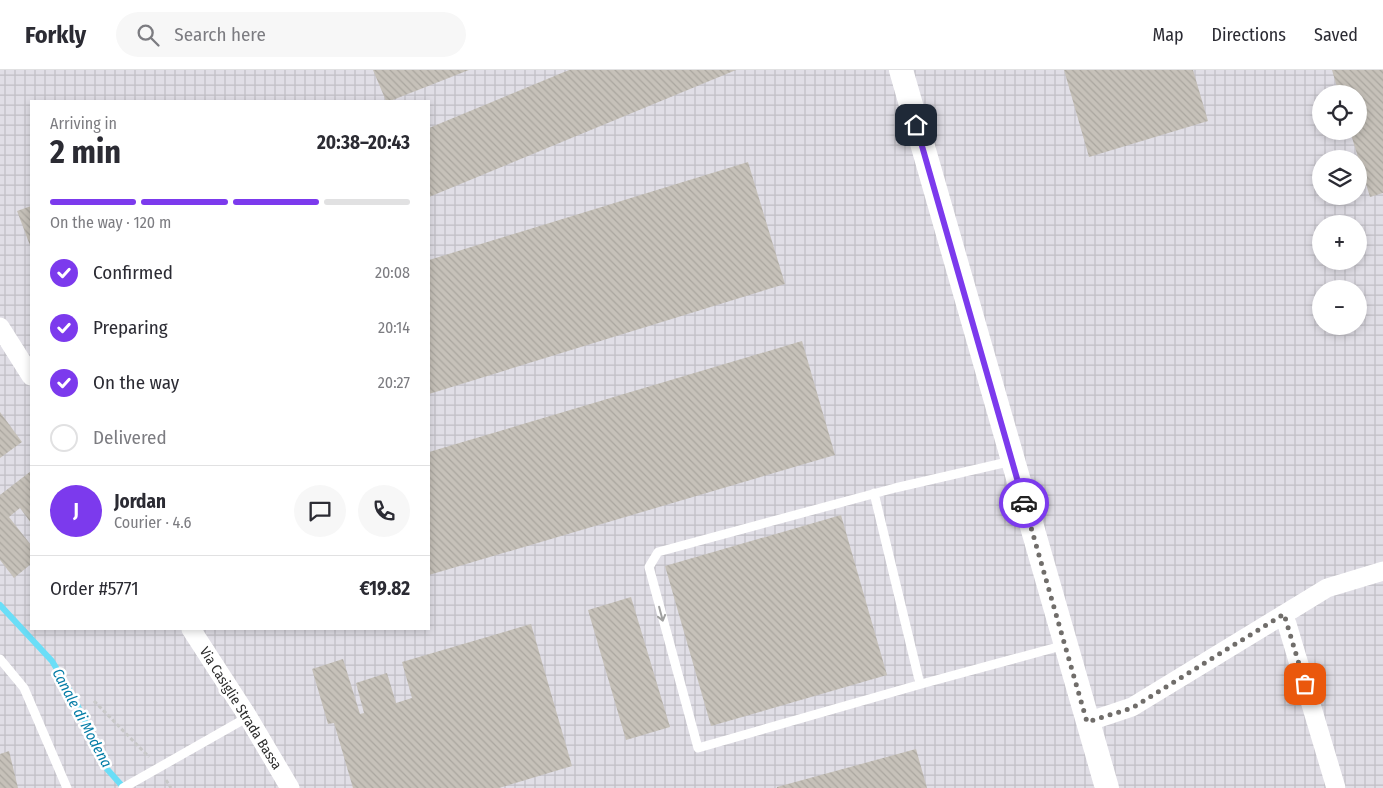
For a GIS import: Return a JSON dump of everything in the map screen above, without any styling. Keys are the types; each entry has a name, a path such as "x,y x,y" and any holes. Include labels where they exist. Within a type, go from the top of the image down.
{"street":[{"path":"901,70 1107,788"},
{"path":"0,327 30,374"},
{"path":"1087,722 1132,708 1327,588 1383,571"},
{"path":"1284,614 1336,788"},
{"name":"Via Casiglie Strada Bassa","path":"193,630 290,788"}],"lane":[{"path":"1012,460 874,493 658,552 649,567 698,748 920,684 1065,645"},
{"path":"874,493 920,684"},
{"path":"0,659 24,688 67,788"},
{"path":"123,788 248,717"}],"path":[{"path":"94,701 158,767 171,788"}],"shaded area":[{"path":"0,70 1383,70 1383,788 0,788"}],"building":[{"path":"373,70 469,70 393,100 386,100"},
{"path":"569,70 736,70 430,197 430,128"},
{"path":"1064,70 1193,70 1208,121 1089,157"},
{"path":"1332,70 1383,70 1383,193 1370,197 1367,187 1367,150 1356,150 1353,140 1367,140 1367,85 1336,85"},
{"path":"748,162 785,284 430,394 430,260"},
{"path":"30,206 30,245 17,211"},
{"path":"802,341 835,455 430,575 430,452"},
{"path":"0,412 22,442 0,458"},
{"path":"30,472 30,522 20,508 9,517 30,544 30,565 14,578 0,560 0,495"},
{"path":"841,515 887,675 711,726 665,566"},
{"path":"631,597 670,727 626,740 588,610"},
{"path":"531,624 572,766 499,788 353,788 334,723 328,724 312,669 343,659 360,714 364,713 356,683 387,673 396,703 412,698 402,662"},
{"path":"916,749 927,788 777,788 777,787"},
{"path":"9,751 18,788 0,788 0,754"}],"waterway":[{"name":"Canale di Modena","path":"0,605 52,661 74,698 107,769 124,788"}],"way so far":[{"path":"1024,503 1087,722 1132,708 1284,614 1305,684"}],"route":[{"path":"916,125 1024,503"}]}
